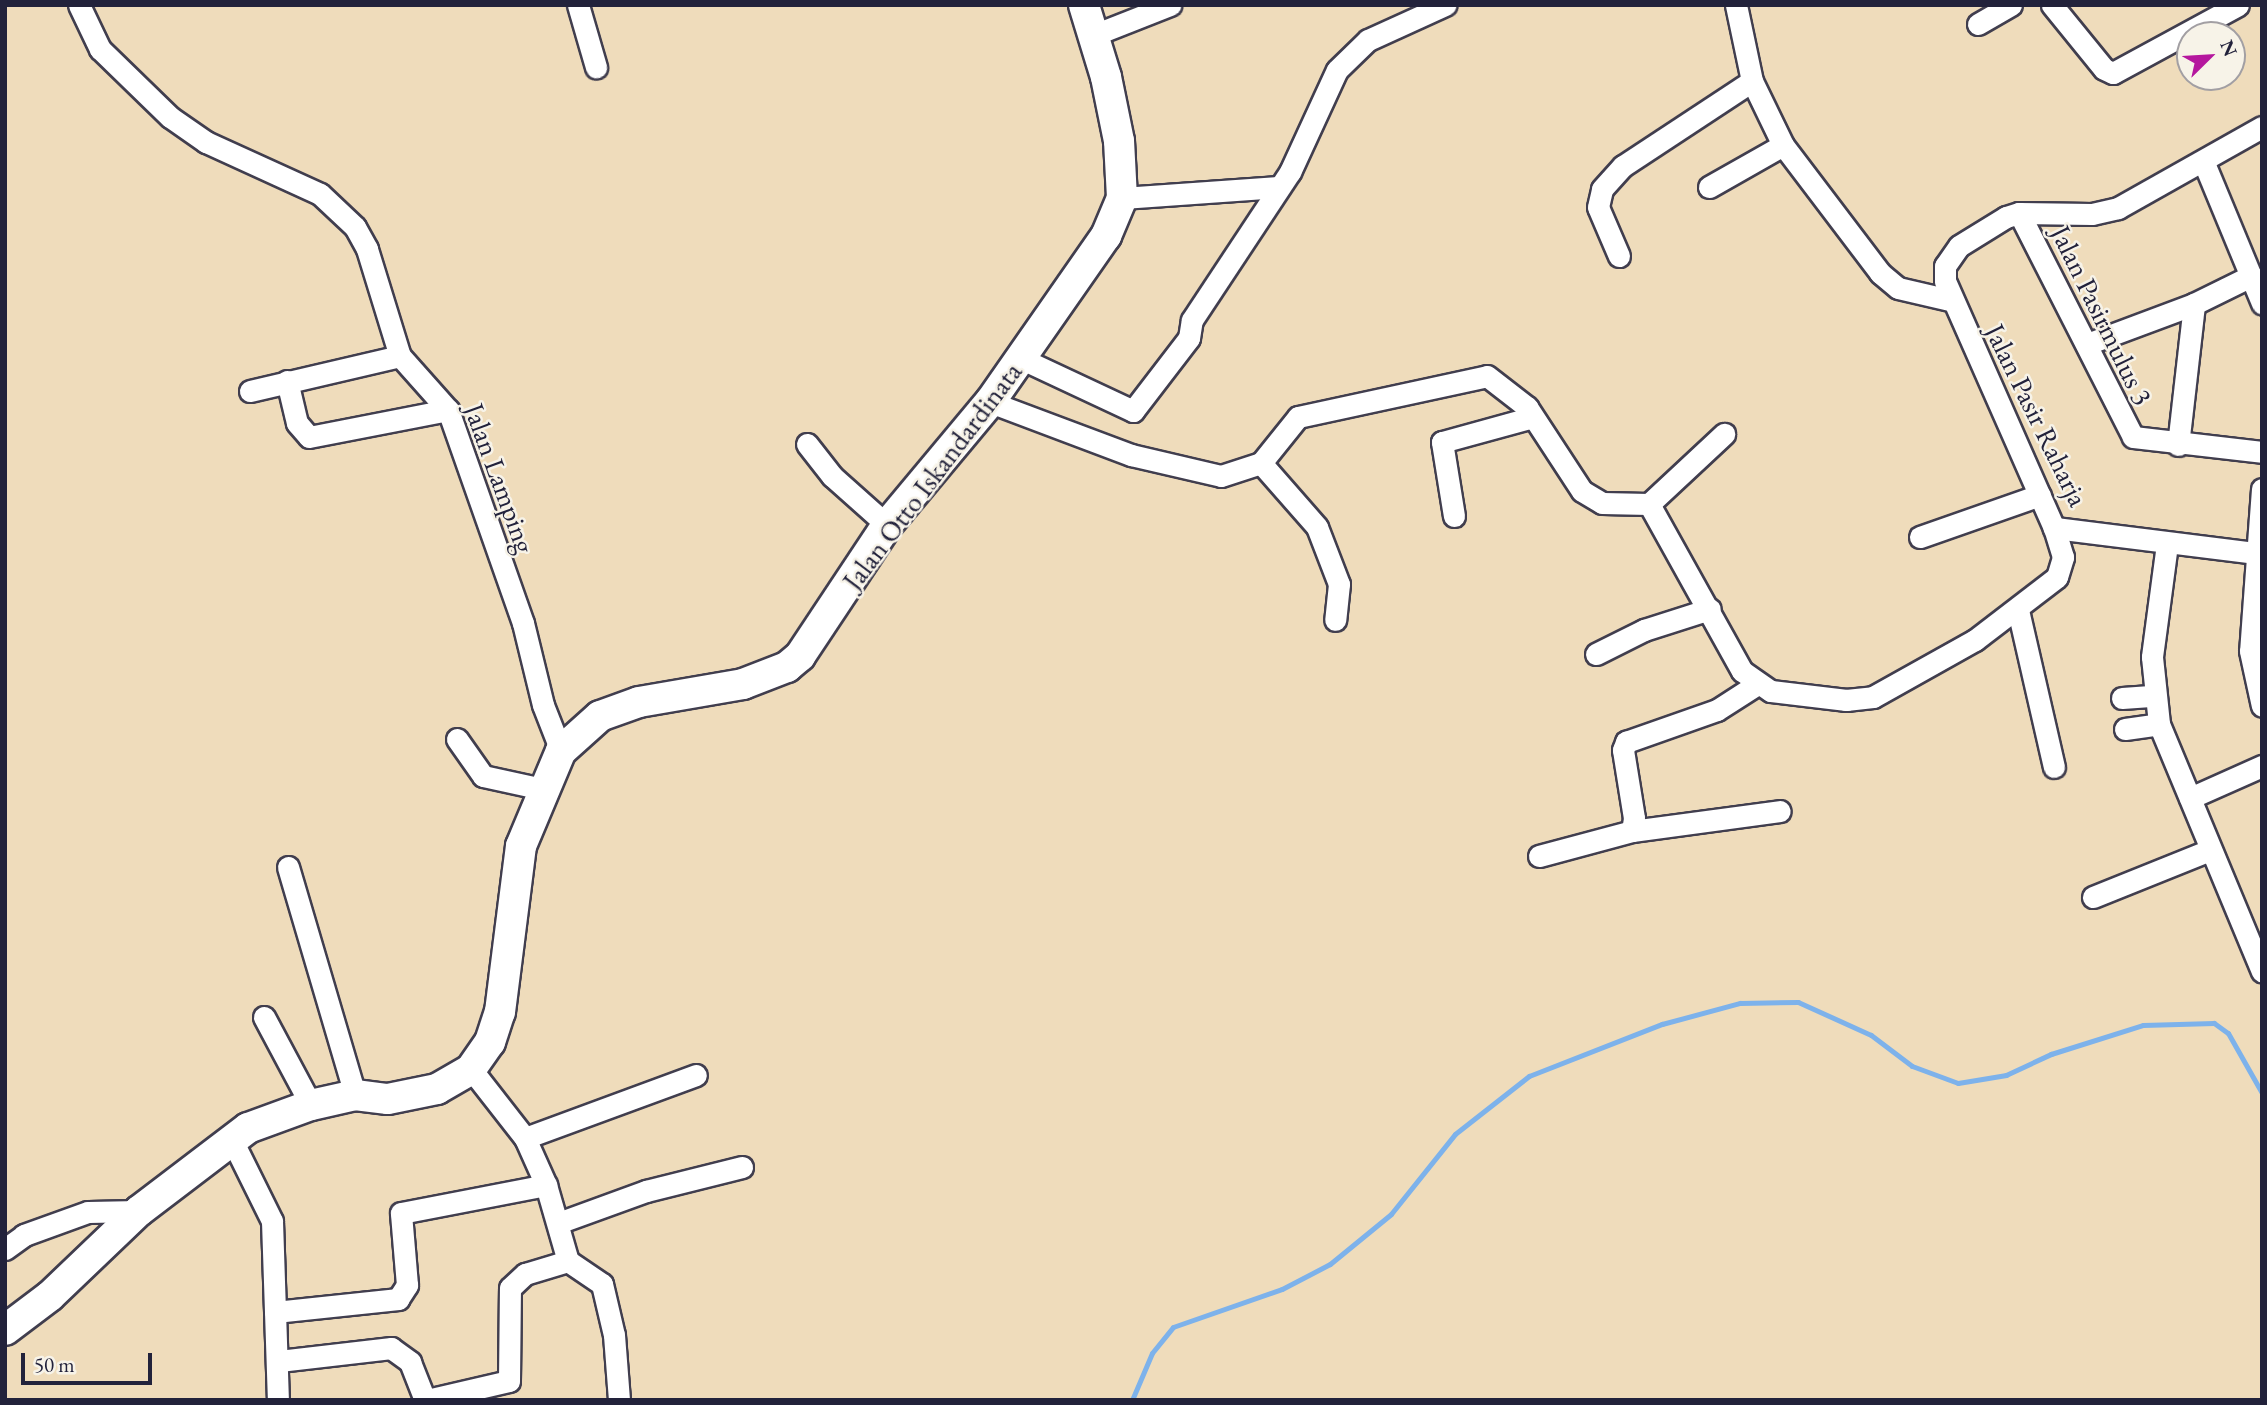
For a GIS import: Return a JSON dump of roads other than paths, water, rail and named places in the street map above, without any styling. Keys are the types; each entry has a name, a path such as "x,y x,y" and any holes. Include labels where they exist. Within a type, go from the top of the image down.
{"main road":[{"name":"Jalan Otto Iskandardinata","path":"5,1330 50,1296 135,1214 232,1138 310,1105 355,1095 388,1099 409,1096 446,1086 471,1069 498,1022 521,846 561,751 585,726 626,706 743,684 786,667 812,641 887,525 990,401 1106,236 1122,198 1119,141 1084,5"}],"street":[{"name":"Jalan Lamping","path":"79,5 100,49 170,117 206,142 320,194 337,208 367,249 400,356 448,410 523,623 543,705 561,751"},
{"path":"578,5 596,67"},
{"path":"1114,5 1123,25"},
{"path":"1094,36 1170,5"},
{"path":"1020,358 1133,411 1189,338 1192,320 1303,150 1337,70 1352,52 1445,5"},
{"path":"1736,5 1752,81 1783,145 1880,273 1898,288 1950,300 1945,281 1950,257 1974,236 2019,213 2070,215 2118,208 2204,163 2262,127"},
{"path":"1978,24 2011,5"},
{"path":"2053,5 2104,69 2113,73 2238,5"},
{"path":"1619,256 1598,207 1602,189 1623,166 1752,81"},
{"path":"1709,187 1783,145"},
{"path":"2204,163 2262,303"},
{"path":"1122,198 1279,187"},
{"name":"Jalan Pasirmulus 3","path":"2019,213 2133,437 2178,445 2262,452"},
{"path":"2087,344 2194,304 2251,276"},
{"name":"Jalan Pasir Raharja","path":"1950,300 2054,528 2256,553"},
{"path":"2178,445 2194,304"},
{"path":"250,391 400,356"},
{"path":"990,401 1131,455 1210,475 1231,474 1261,463 1298,417 1480,376 1503,384 1533,417 1587,495 1602,502 1649,504 1724,434"},
{"path":"287,382 298,423 313,437 448,410"},
{"path":"1454,516 1442,442 1533,417"},
{"path":"807,444 832,476 887,525"},
{"path":"1261,463 1317,527 1339,584 1335,620"},
{"path":"2262,489 2249,651 2262,706"},
{"path":"1920,537 2040,495"},
{"path":"1649,504 1710,609 1738,664 1756,685 1771,691 1846,700 1873,697 1975,640 2018,610 2062,568 2054,528"},
{"path":"2167,544 2155,614 2154,696 2159,724 2262,971"},
{"path":"1596,654 1644,630 1710,609"},
{"path":"2018,610 2054,766"},
{"path":"1632,831 1634,818 1623,755 1626,742 1717,710 1756,685"},
{"path":"2122,698 2154,696"},
{"path":"2125,729 2159,724"},
{"path":"457,738 483,776 543,789"},
{"path":"2190,798 2262,766"},
{"path":"1539,856 1632,831 1780,811"},
{"path":"2094,897 2210,850"},
{"path":"288,867 355,1095"},
{"path":"264,1017 310,1105"},
{"path":"471,1069 525,1138 547,1185 568,1261 602,1284 614,1335 619,1400"},
{"path":"525,1138 695,1075"},
{"path":"232,1138 272,1222 279,1362 278,1400"},
{"path":"558,1223 646,1191 742,1167"},
{"path":"275,1312 398,1299 407,1285 401,1213 547,1185"},
{"path":"5,1249 24,1235 88,1212 135,1214"},
{"path":"279,1362 391,1348 410,1362 426,1400 509,1381 510,1288 525,1274 568,1261"}],"waterway":[{"path":"1132,1400 1152,1353 1173,1327 1282,1289 1330,1264 1391,1214 1455,1134 1529,1076 1662,1024 1740,1003 1798,1002 1871,1035 1912,1066 1958,1083 2006,1075 2051,1054 2143,1025 2214,1023 2228,1033 2262,1093"},
{"path":"116,1400 129,1400"}]}
